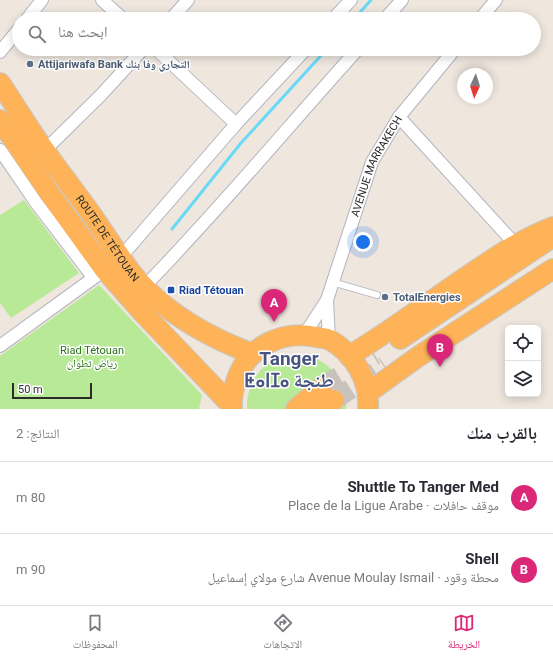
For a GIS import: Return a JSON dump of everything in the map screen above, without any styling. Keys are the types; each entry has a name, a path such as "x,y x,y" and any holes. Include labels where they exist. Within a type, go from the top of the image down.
{"highway":[{"name":"ROUTE DE TÉTOUAN","path":"0,83 44,150 101,227 106,268"},
{"name":"ROUTE DE TÉTOUAN","path":"0,120 48,191 106,268 142,312 232,407"},
{"path":"349,356 384,335 515,244 553,227"},
{"path":"553,237 380,360 553,255"},
{"name":"ROUTE DE TÉTOUAN","path":"106,268 144,287 171,310 195,327 228,344 253,354"},
{"path":"232,407 234,387 238,375 253,354 268,343 285,336 304,334 329,340 349,356 360,368 368,401 419,356 553,268"},
{"path":"296,409 326,399"}],"street":[{"path":"33,12 42,0"},
{"path":"102,0 115,12"},
{"path":"177,12 188,0"},
{"path":"340,12 351,0"},
{"path":"391,12 402,0"},
{"path":"486,12 496,0"},
{"path":"0,52 12,37"},
{"path":"44,150 101,95 137,56"},
{"path":"163,56 236,124"},
{"path":"2,340 106,268 299,56"},
{"path":"144,287 184,246 352,56"},
{"name":"AVENUE MARRAKECH","path":"329,340 327,300 372,162 399,117 449,56"},
{"path":"399,117 515,244"},
{"path":"0,150 38,204 106,268"},
{"name":"AVENUE MARRAKECH","path":"304,334 327,300"}],"lane":[{"path":"332,282 377,295"}],"green space":[{"path":"24,200 79,273 11,318 0,303 0,215"},
{"name":"Riad Tétouan رياض تطوان","path":"99,285 202,395 199,409 0,409 0,356"},
{"path":"293,355 309,356 317,359 331,369 337,376 345,392 346,409 247,409 248,393 258,373 264,367 279,358"}],"waterway":[{"path":"360,12 371,0"},
{"path":"172,229 241,143 321,56"}],"tunnel":[{"path":"322,387 375,355"},
{"path":"334,400 385,366"}],"place":[{"name":"Attijariwafa Bank التجاري وفا بنك","path":"30,64"},
{"name":"Riad Tétouan","path":"171,290"},
{"name":"TotalEnergies","path":"385,297"},
{"name":"Shuttle To Tanger Med","path":"274,322"},
{"name":"Shell","path":"440,367"}],"district":[{"name":"Tanger ⵟⴰⵏⵊⴰ طنجة","path":"289,369"}]}
